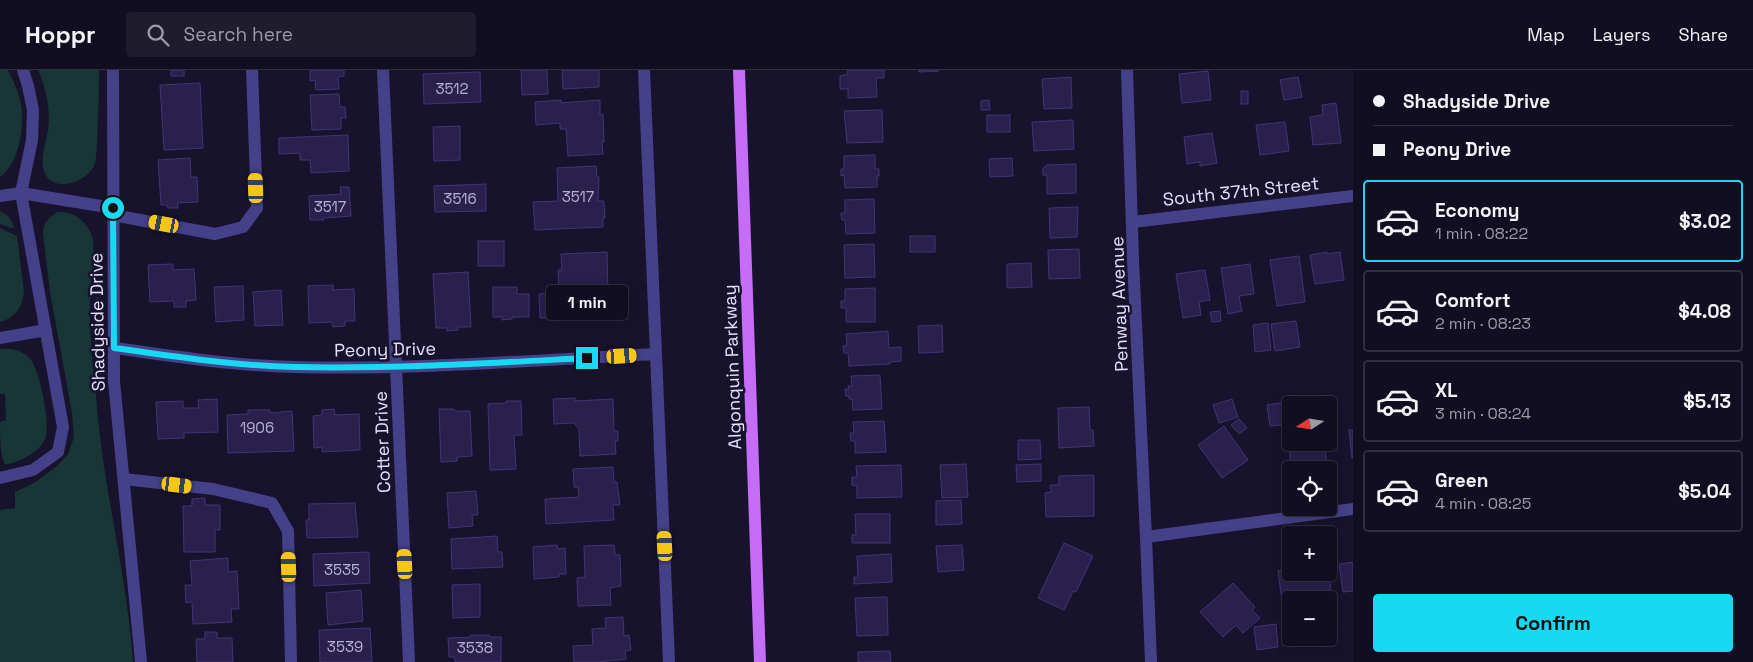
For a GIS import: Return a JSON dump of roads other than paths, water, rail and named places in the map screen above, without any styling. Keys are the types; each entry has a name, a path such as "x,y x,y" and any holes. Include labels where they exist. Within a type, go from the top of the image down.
{"main road":[{"name":"Algonquin Parkway","path":"739,70 760,662"}],"street":[{"path":"0,478 33,470 58,452 63,427 21,192 32,140 33,110 28,86 22,70"},
{"name":"Shadyside Drive","path":"113,70 114,381 141,662"},
{"path":"0,196 21,192 215,234 243,227 257,208 252,70"},
{"name":"Cotter Drive","path":"383,70 409,662"},
{"path":"644,70 670,662"},
{"name":"Penway Avenue","path":"1127,70 1151,662"},
{"name":"South 37th Street","path":"1133,222 1353,196"},
{"path":"0,338 46,330"},
{"name":"Peony Drive","path":"114,348 242,364 294,367 396,367 656,354"},
{"path":"124,479 213,490 272,503 288,532 291,662"},
{"path":"1146,537 1353,509"}]}
